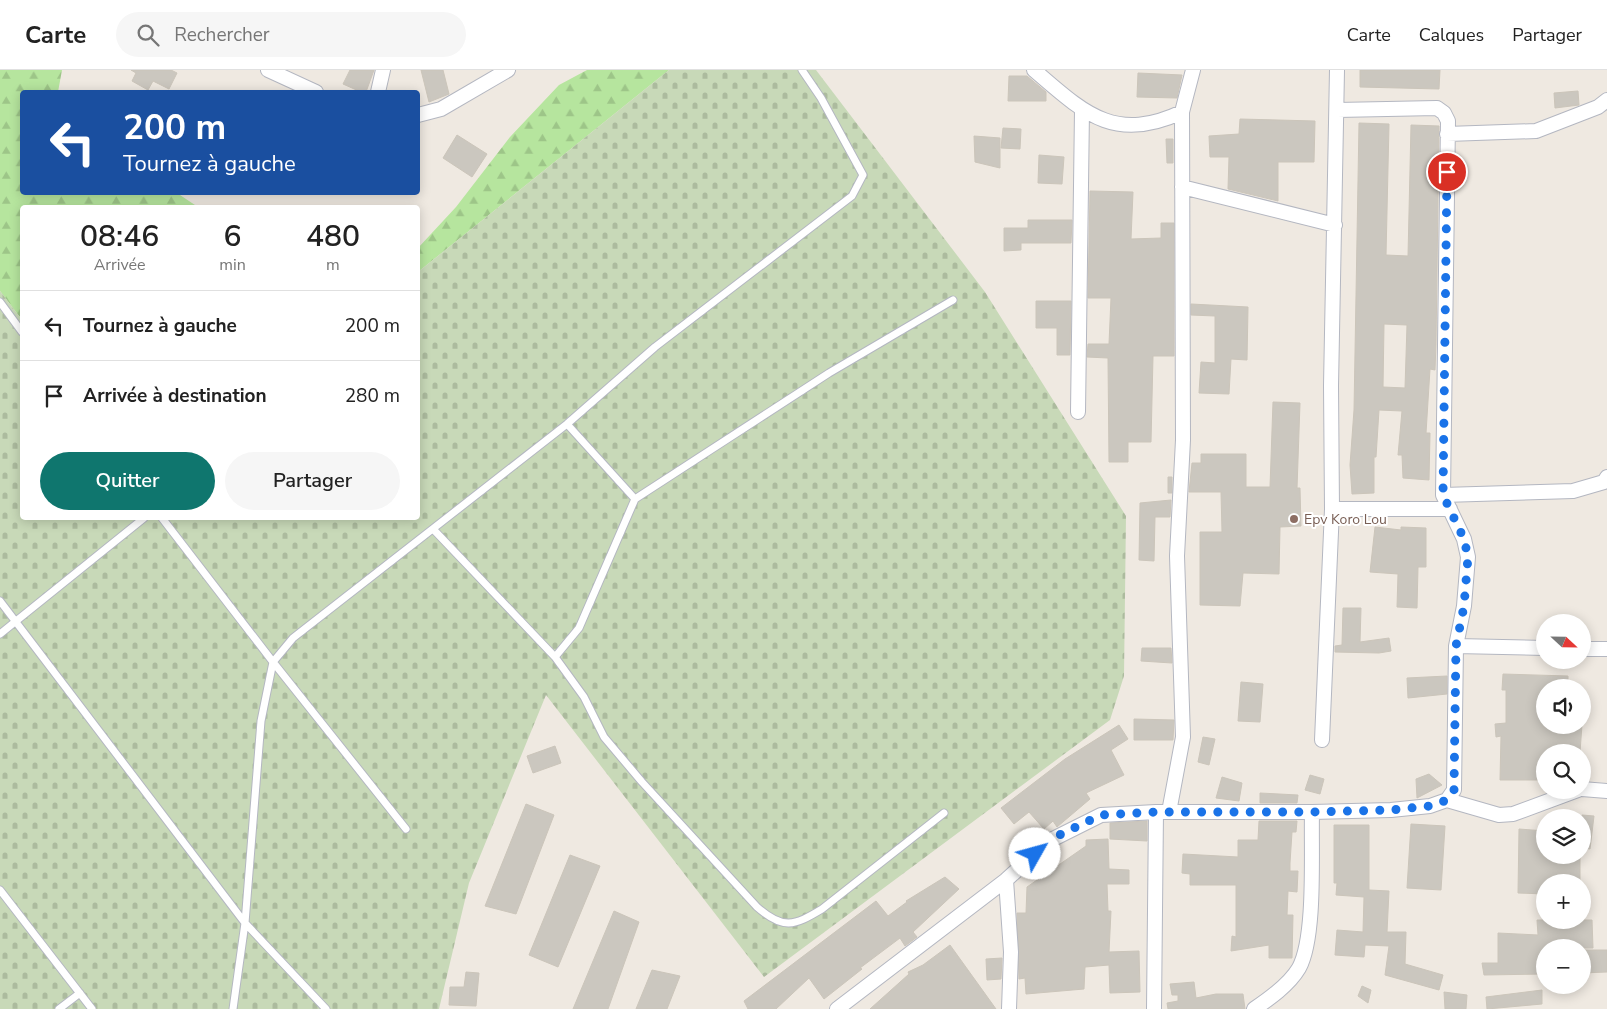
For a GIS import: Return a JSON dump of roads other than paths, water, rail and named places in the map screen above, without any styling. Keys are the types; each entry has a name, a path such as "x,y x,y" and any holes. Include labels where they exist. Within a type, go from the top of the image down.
{"street":[{"path":"268,70 312,90"},
{"path":"378,90 383,70"},
{"path":"420,114 441,109 508,70"},
{"path":"1034,70 1094,118 1132,126 1156,124 1182,112"},
{"path":"1154,1009 1162,812 1183,737 1177,574 1183,440 1182,112 1193,70"},
{"path":"1322,740 1332,509 1330,421 1338,70"},
{"path":"1447,134 1536,131 1598,107 1607,100"},
{"path":"836,1009 1006,880 1049,840 1101,815 1162,812 1312,812 1401,809 1430,806 1447,800 1454,790 1456,777 1456,646 1464,606 1468,557 1464,539 1443,495 1448,121 1444,113 1437,108 1337,110"},
{"path":"1078,412 1082,110"},
{"path":"1182,187 1334,225"},
{"path":"1443,495 1573,491 1604,482 1607,477"},
{"path":"1332,509 1450,509"},
{"path":"1456,646 1536,648"},
{"path":"1591,649 1607,649"},
{"path":"1591,790 1607,791"},
{"path":"1447,800 1498,815 1513,814 1554,799"},
{"path":"1254,1009 1272,997 1298,968 1309,929 1312,812"},
{"path":"1006,880 1011,952 1009,1009"}],"lane":[{"path":"233,1009 245,923 261,721 273,662 292,638 567,424 655,347 852,196 863,175 821,98 802,70"},
{"path":"555,657 579,628 635,500 829,373 953,300"},
{"path":"0,302 20,329"},
{"path":"567,424 635,500"},
{"path":"0,634 142,520"},
{"path":"164,520 273,662 406,829"},
{"path":"433,529 555,657 584,697 604,737 642,782 771,920 790,924 804,920 822,909 944,813"},
{"path":"0,601 245,923 326,1009"},
{"path":"0,890 92,1009"},
{"path":"59,1009 80,993"}],"place":[{"name":"Epv Koro Lou","path":"1294,519"}]}
